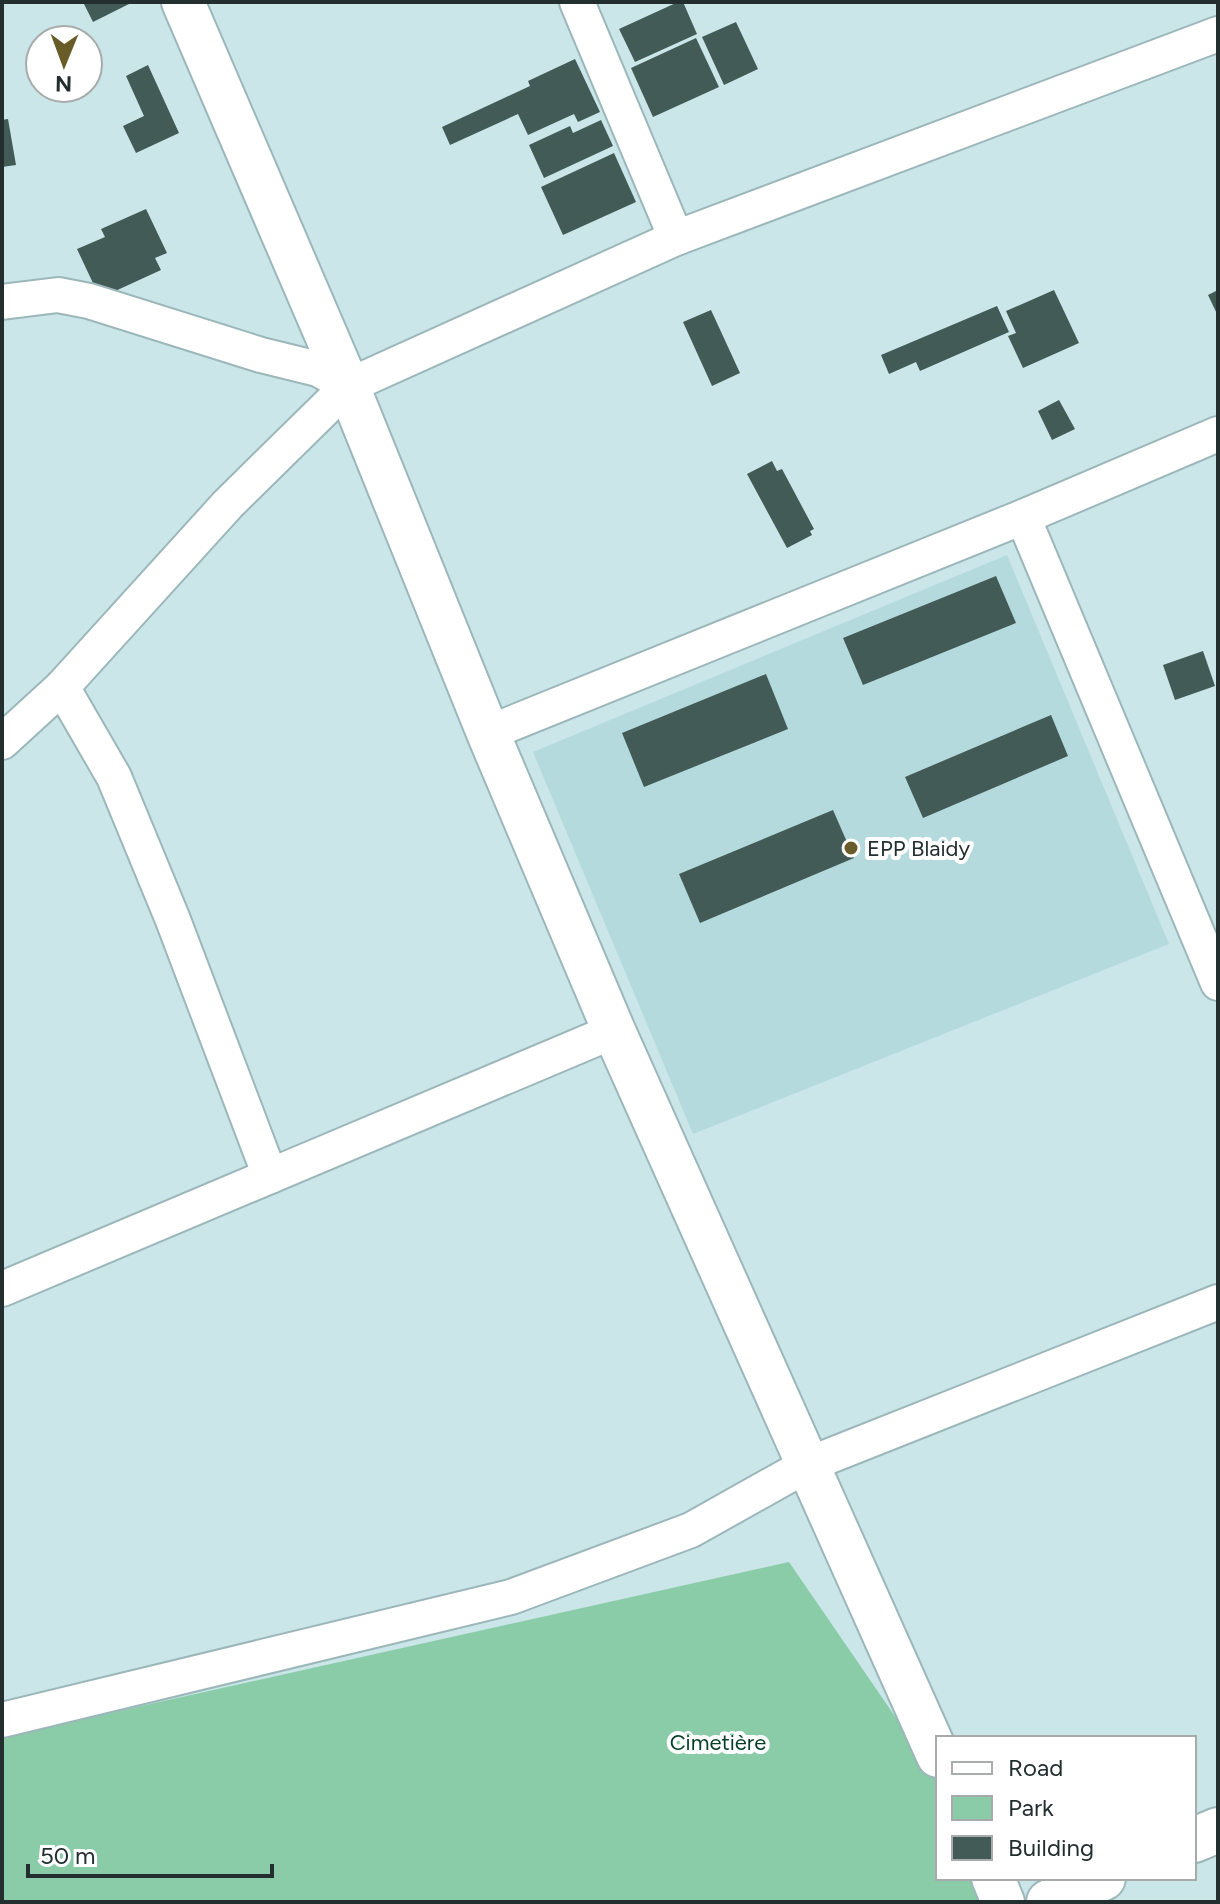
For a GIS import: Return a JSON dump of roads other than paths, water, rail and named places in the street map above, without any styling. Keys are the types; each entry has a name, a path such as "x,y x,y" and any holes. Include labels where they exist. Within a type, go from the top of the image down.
{"main road":[{"path":"1196,1839 1218,1830"},
{"path":"1049,1902 1101,1887"}],"street":[{"path":"183,2 348,386 488,733 614,1031 936,1752"},
{"path":"577,2 676,238"},
{"path":"2,742 62,687 228,504 348,386 676,238 1218,34"},
{"path":"2,302 58,295 89,301 261,355 318,369 348,386"},
{"path":"488,733 1023,517 1218,434"},
{"path":"1023,517 1218,983"},
{"path":"62,687 114,777 173,920 270,1176"},
{"path":"2,1289 614,1031"},
{"path":"2,1720 511,1597 691,1530 807,1465 1218,1302"},
{"path":"994,1880 1003,1902"}],"place":[{"name":"EPP Blaidy","path":"851,848"}],"park label":[{"name":"Cimetière","path":"718,1742"}]}
